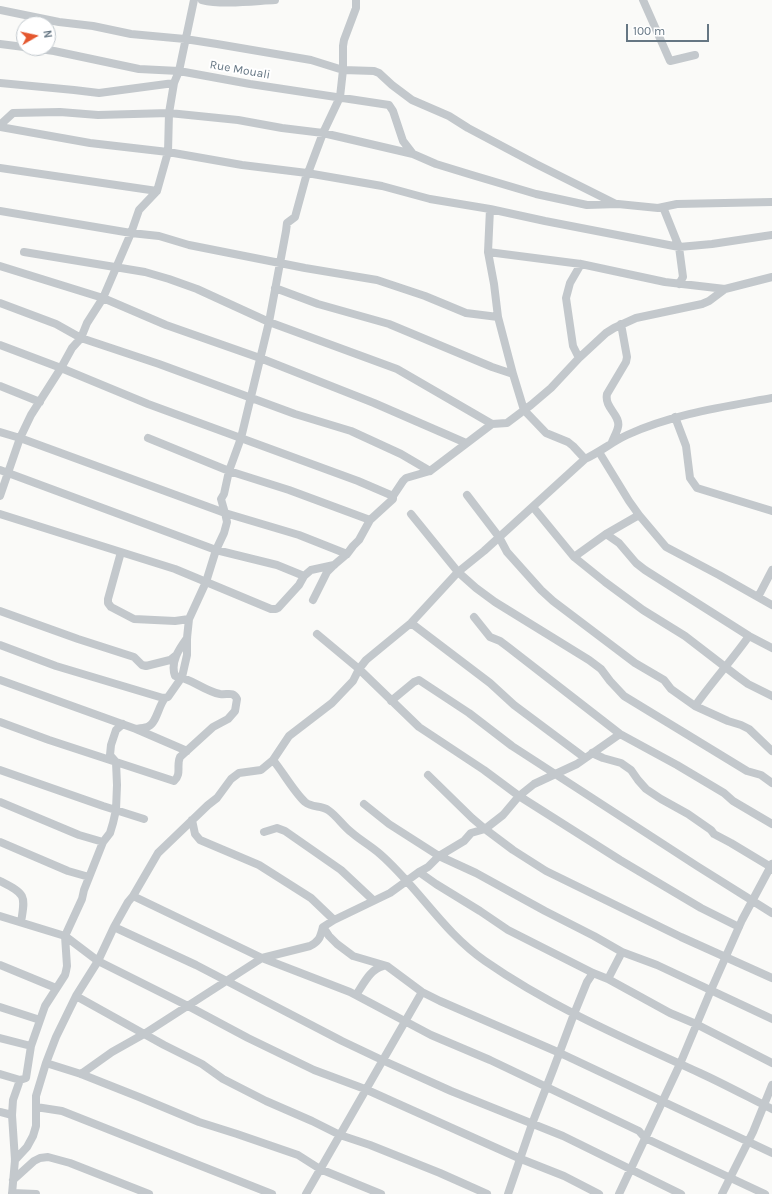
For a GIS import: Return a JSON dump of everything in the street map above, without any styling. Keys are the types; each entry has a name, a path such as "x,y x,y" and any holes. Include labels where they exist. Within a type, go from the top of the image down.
{"street":[{"path":"0,496 20,438 31,415 72,348 81,338 87,323 103,298 131,233 139,210 157,191 168,152 169,114 174,83 179,71 194,0"},
{"path":"206,1 223,2 275,0"},
{"path":"136,729 146,728 154,723 161,703 182,677 188,651 187,638 189,619 206,582 216,550 224,533 226,522 221,499 224,494 229,471 242,438 269,322 287,223 295,217 308,173 323,133 340,97 343,70 342,46 356,8 356,0"},
{"path":"643,0 670,60 695,55"},
{"path":"0,10 130,34 185,39 311,60 343,70 374,71 412,100 449,116 468,128 530,161 618,204"},
{"path":"0,44 16,46"},
{"name":"Rue Mouali","path":"56,51 139,69 179,71 250,84 389,105 403,141 413,154"},
{"path":"0,83 99,93 174,83"},
{"path":"0,126 13,113 60,112 98,115 169,114 238,120 282,128 323,133 413,154 436,164 536,194 587,205 618,204 658,208 677,204 772,202"},
{"path":"0,126 90,143 168,152 242,165 308,173 382,186 430,199 490,209 679,247 712,244 772,235"},
{"path":"0,168 157,191"},
{"path":"663,207 679,247 683,277 679,284"},
{"path":"490,209 488,252 498,318 524,410 546,432 568,442 585,459"},
{"path":"0,211 131,233 159,236 189,245 377,280 425,296 466,313 498,318"},
{"path":"24,252 145,272 176,281 269,322 396,369 492,424"},
{"path":"488,252 580,264 679,284 725,289 772,277"},
{"path":"579,358 573,346 566,298 570,283 580,264"},
{"path":"0,266 103,298 166,325 260,358 374,403 466,443"},
{"path":"275,288 318,304 389,324 492,367 513,374"},
{"path":"313,600 327,572 347,554 359,540 370,520 393,499 393,496 406,478 430,471 492,424 507,423 551,388 579,358 606,333 621,324 628,320 643,316 702,304 709,301 725,289"},
{"path":"0,303 56,324 81,338 159,364 295,414 351,431 401,454 430,471"},
{"path":"612,442 618,427 618,422 606,402 606,398 626,362 627,357 621,324"},
{"path":"0,345 61,368 148,404 358,481 393,496"},
{"path":"0,386 40,402"},
{"path":"15,1160 27,1147 33,1136 36,1126 36,1096 56,1037 76,996 98,961 128,902 158,853 217,798 231,779 239,773 261,770 274,760 289,736 332,703 353,681 359,669 366,660 411,623 458,572 533,507 585,459 599,452 612,442 644,428 675,418 772,398"},
{"path":"675,418 686,446 690,478 697,488 772,511"},
{"path":"0,432 225,513 299,535 347,554"},
{"path":"148,438 229,471 289,490 370,520"},
{"path":"599,452 629,501 666,547 772,605"},
{"path":"0,470 77,500 216,550 277,565 304,576"},
{"path":"467,495 499,537 507,552 541,590 553,601 635,663 664,680 671,689 695,706 748,729 772,751"},
{"path":"533,507 574,557 643,610 685,636 748,684 772,696"},
{"path":"0,514 175,569 274,609 278,608 291,595 304,576 311,570 334,565"},
{"path":"411,514 458,572 476,588 495,602 589,660 600,669 624,696 747,771 761,775 772,783"},
{"path":"574,557 606,534 639,515"},
{"path":"606,534 619,543 636,564 749,636 772,648"},
{"path":"121,552 108,599 108,603 111,607 134,619 175,621 189,619"},
{"path":"758,597 772,570"},
{"path":"0,611 78,640 134,657 142,665 146,666 170,660 175,656"},
{"path":"474,617 490,637 500,641 620,734 677,765 772,824"},
{"path":"411,623 490,683 514,705 589,756 621,763 631,770 646,789 688,814 714,834 772,867 752,900 739,927 710,990 663,1102 619,1194"},
{"path":"317,634 359,669 419,727 484,770 519,796 620,860 688,900 739,927"},
{"path":"695,706 749,636"},
{"path":"0,722 49,740 174,781 179,775 180,757 213,727 228,719 235,711 237,699 230,693 221,694 182,677 175,676 175,656 178,649 187,638"},
{"path":"0,645 56,666 165,698"},
{"path":"0,680 123,724 187,750"},
{"path":"391,701 414,682 419,680 469,713 512,746 690,862 772,913"},
{"path":"0,1074 25,1080 27,1076 31,1046 45,1006 65,975 67,966 65,936 82,899 84,890 103,842 110,833 116,810 116,762 110,755 111,745 116,730 123,724"},
{"path":"81,1074 112,1052 144,1034 262,958 310,946 317,942 320,938 323,927 373,900 390,893 428,867 440,856 464,841 471,833 486,829 503,815 519,796 534,784 556,775 589,756 620,734"},
{"path":"274,760 299,795 306,802 312,806 324,808 329,811 350,832 370,845 383,856 460,941 484,960 574,1014 738,1091 772,1109"},
{"path":"0,770 144,819"},
{"path":"428,775 472,818 513,850 546,871 623,910 772,978"},
{"path":"0,802 79,835 103,842"},
{"path":"364,804 389,824 440,856 476,873 622,952 656,965 772,1019"},
{"path":"192,820 195,834 200,840 259,865 311,898 334,920"},
{"path":"264,832 277,828 285,831 341,870 373,900"},
{"path":"0,842 68,871 89,877"},
{"path":"419,872 508,930 593,973 608,979 670,1013 696,1024 772,1063"},
{"path":"0,881 19,891 22,896 24,905 21,922"},
{"path":"133,896 262,958 350,992 430,1035 490,1060 639,1131 645,1138 766,1194"},
{"path":"0,916 65,936 98,961 314,1070 365,1089 520,1159 564,1176 599,1194"},
{"path":"114,927 196,965 382,1060 451,1092 564,1136 680,1194"},
{"path":"323,927 337,944 353,956 387,966 422,992 560,1053 772,1153"},
{"path":"608,979 622,952"},
{"path":"0,965 56,988"},
{"path":"356,995 373,972 378,967 383,966"},
{"path":"508,1194 532,1124 574,1014 587,982 593,973"},
{"path":"306,1194 422,992"},
{"path":"76,996 202,1064 223,1079 266,1101 312,1121 340,1136 440,1173 487,1194"},
{"path":"0,1007 40,1020"},
{"path":"0,1038 31,1046"},
{"path":"46,1063 81,1074 199,1122 298,1155 320,1169 381,1194"},
{"path":"20,1080 13,1100 12,1115 15,1160 12,1194 36,1194"},
{"path":"722,1194 748,1142 772,1085"},
{"path":"36,1107 62,1111 272,1194"},
{"path":"0,1112 12,1115"},
{"path":"13,1180 34,1161 40,1158 48,1157 70,1163 149,1194"}]}
